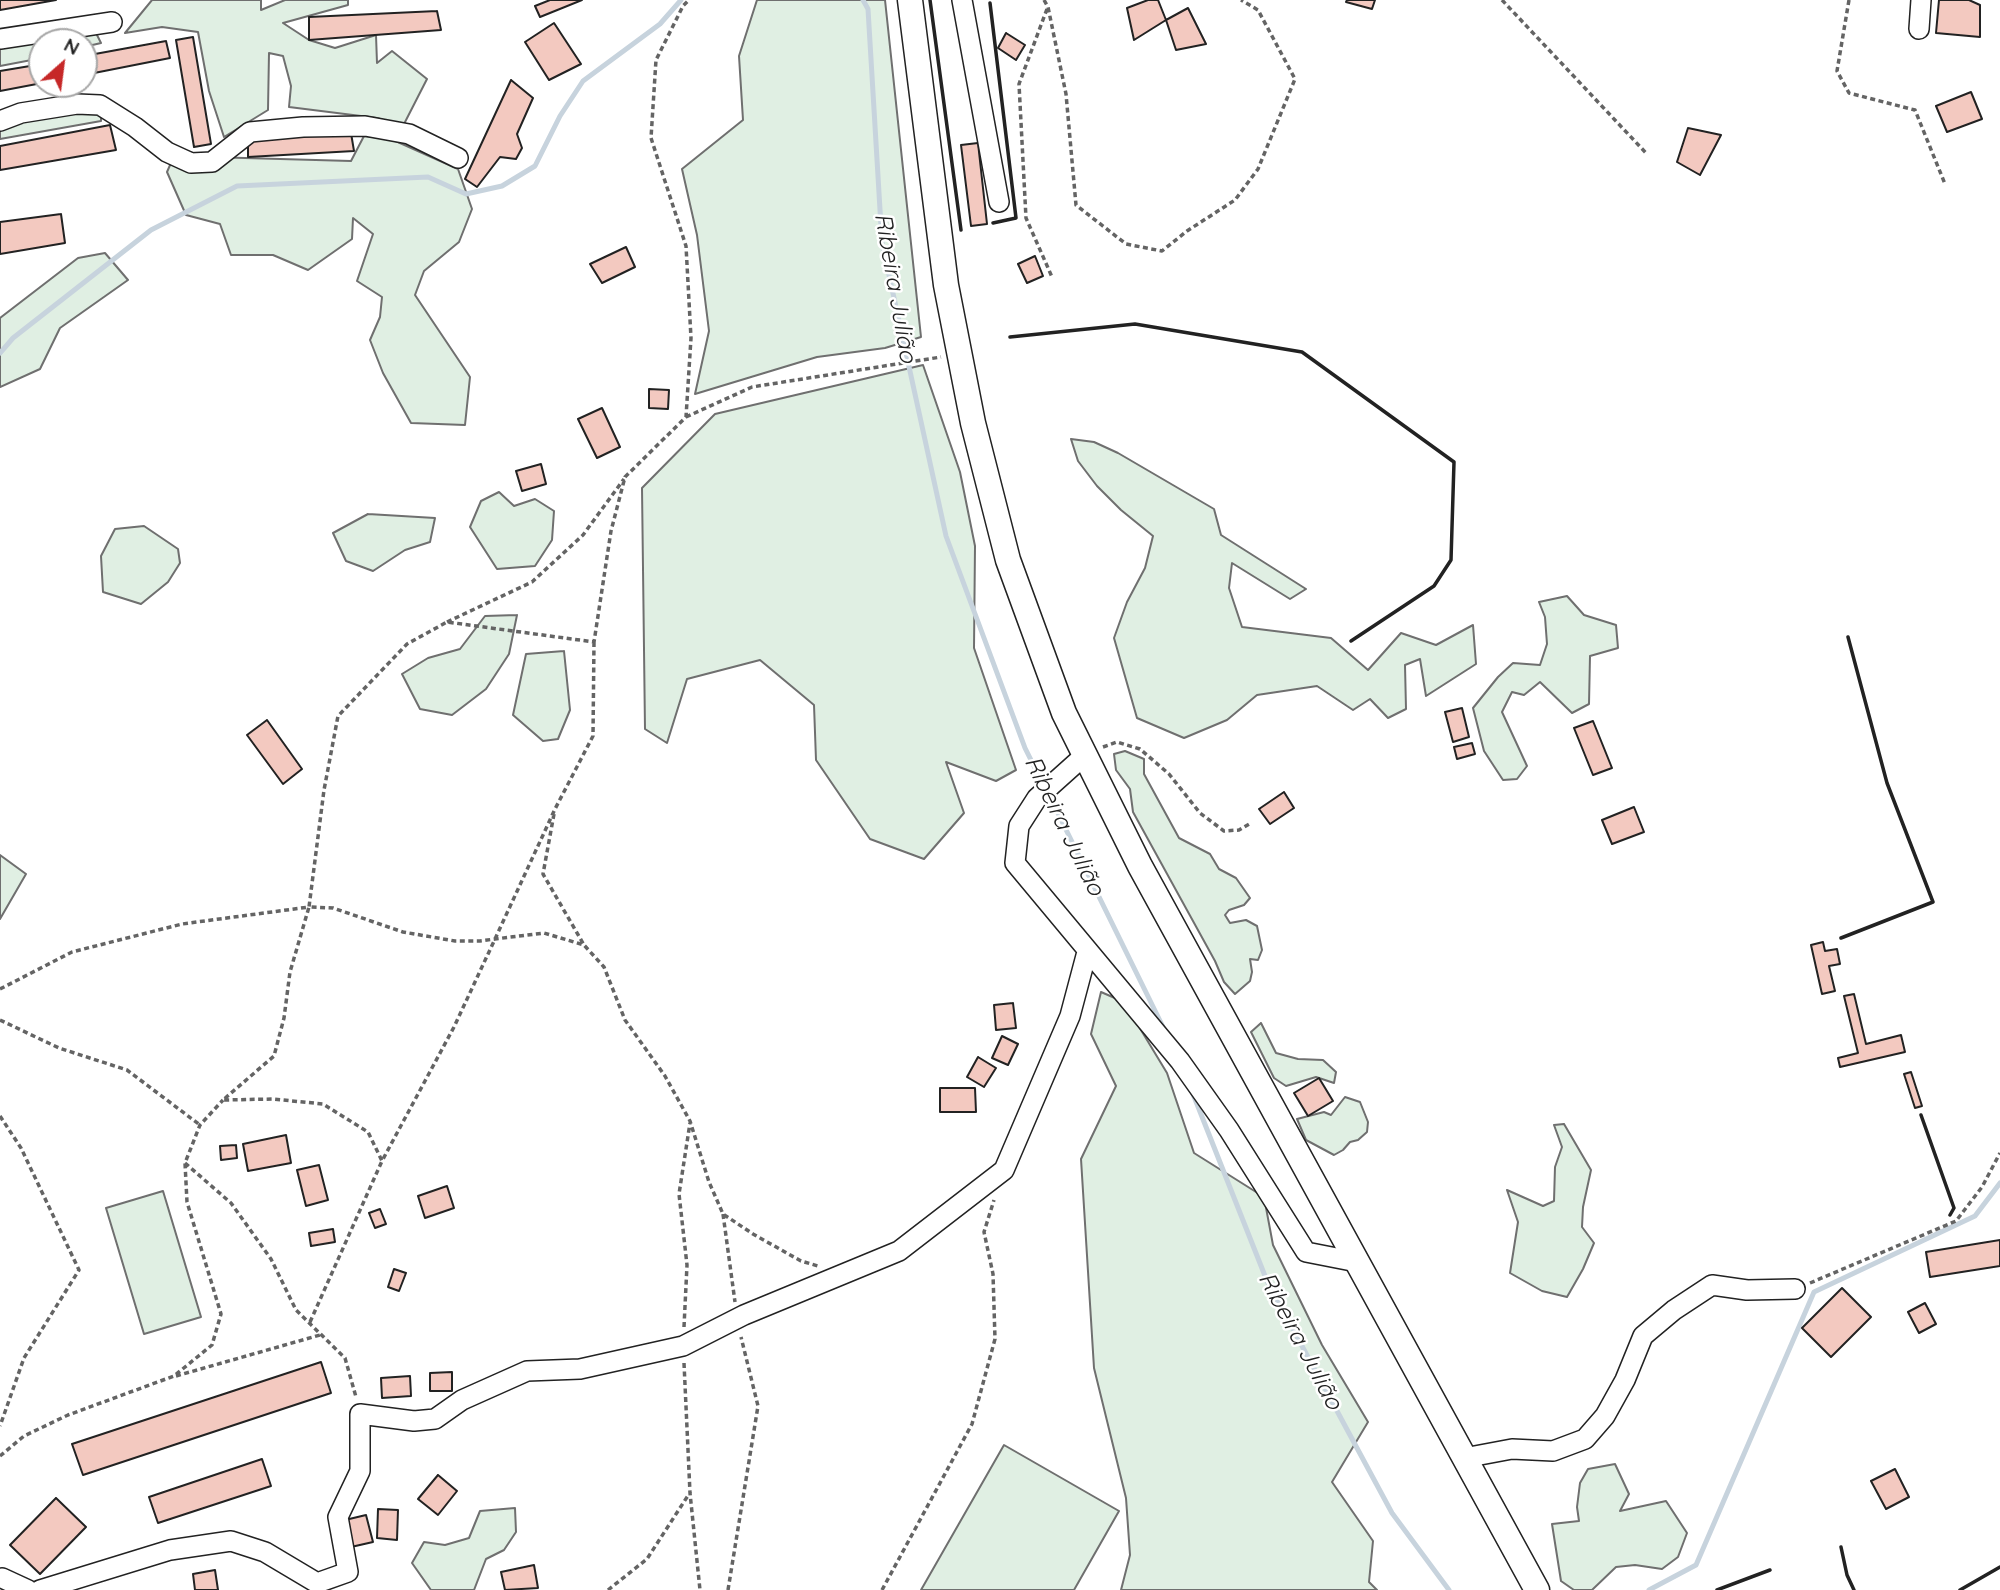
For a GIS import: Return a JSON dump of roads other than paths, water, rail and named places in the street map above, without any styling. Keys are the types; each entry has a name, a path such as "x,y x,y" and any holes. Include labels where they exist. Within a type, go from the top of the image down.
{"main road":[{"path":"910,0 946,285 973,423 1008,560 1064,713 1140,866 1537,1590"}],"street":[{"path":"962,0 999,202"},
{"path":"1919,29 1921,0"},
{"path":"0,39 112,22"},
{"path":"0,121 21,113 77,104 100,105 167,152 191,163 212,162 250,132 303,127 365,126 409,134 458,158"},
{"path":"1085,755 1037,798 1019,826 1015,863 1180,1061 1229,1130 1306,1252 1357,1262"},
{"path":"40,1590 170,1550 231,1541 265,1552 317,1583 348,1573 338,1517 359,1471 360,1414 414,1421 435,1419 462,1400 527,1371 580,1369 683,1346 737,1319 899,1251 1004,1170 1070,1016 1087,952"},
{"path":"1465,1458 1512,1449 1553,1451 1585,1439 1605,1416 1625,1380 1643,1336 1674,1310 1712,1285 1747,1290 1795,1289"},
{"path":"3,1580 28,1590"}],"waterway":[{"path":"0,353 13,338 151,230 237,186 428,177 466,194 502,186 535,166 560,116 583,81 660,24 681,0"},
{"name":"Ribeira Julião","path":"863,0 868,9 882,243 946,536 1025,748 1044,786"},
{"name":"Ribeira Julião","path":"1049,795 1165,1031"},
{"name":"Ribeira Julião","path":"1193,1094 1267,1281 1392,1513 1449,1590"},
{"path":"1649,1590 1696,1565 1814,1292 1975,1216 2000,1183"}]}
